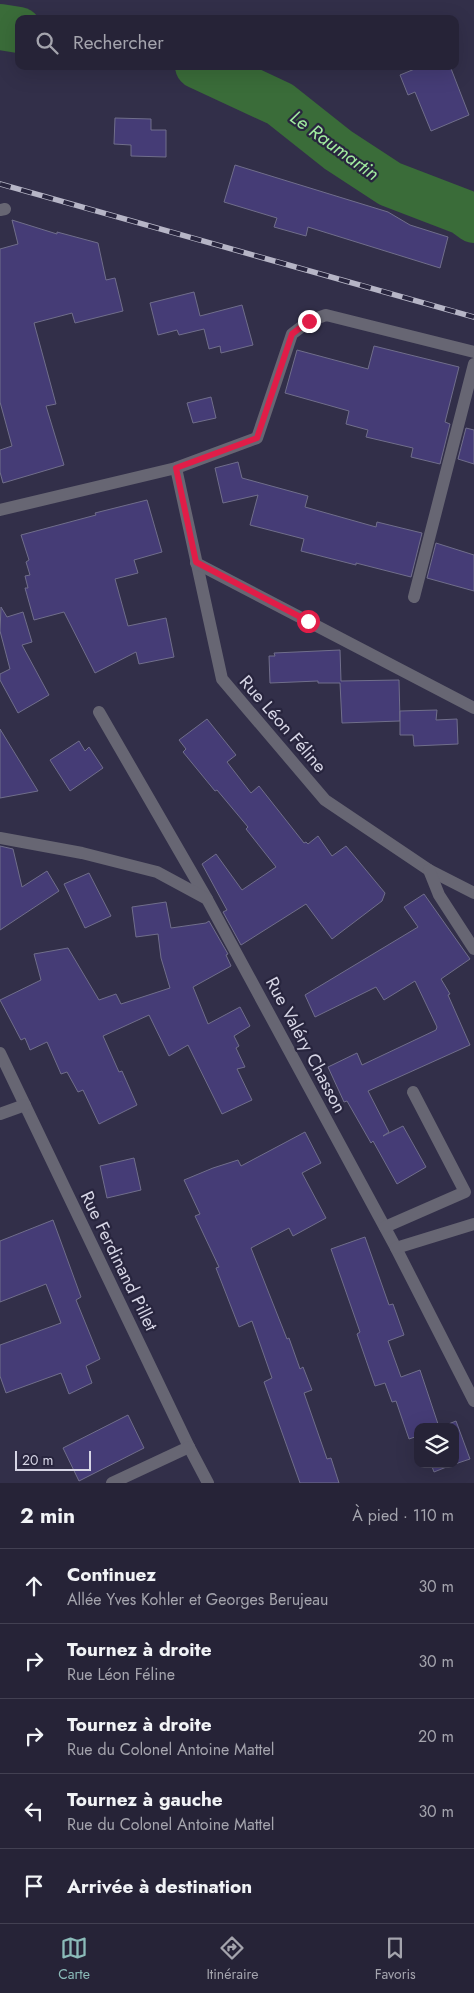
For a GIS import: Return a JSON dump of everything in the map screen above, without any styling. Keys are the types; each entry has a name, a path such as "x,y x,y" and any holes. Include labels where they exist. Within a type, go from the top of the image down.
{"street":[{"path":"0,510 176,468 257,438 292,334 309,321 326,315 474,352"},
{"path":"414,597 474,364"},
{"name":"Rue Léon Féline","path":"176,468 222,679 325,800 429,870 474,893"},
{"path":"196,562 474,708"},
{"name":"Rue Valéry Chasson","path":"99,712 207,899 385,1227 474,1401"},
{"path":"0,838 82,853 157,872 207,899"},
{"path":"429,870 439,895 474,949"},
{"name":"Rue Ferdinand Pillet","path":"0,1053 208,1483"},
{"path":"385,1227 465,1192 413,1092"},
{"path":"0,1114 25,1105"},
{"path":"396,1248 474,1224"},
{"path":"112,1483 189,1447"}],"building":[{"path":"412,70 452,70 469,115 431,131 415,92 408,95 400,75"},
{"path":"115,118 151,119 151,130 166,130 166,157 131,156 131,145 114,144"},
{"path":"235,165 388,212 410,225 448,237 440,268 308,227 306,236 274,227 277,218 224,202"},
{"path":"12,220 57,234 57,232 98,243 106,280 115,278 123,311 75,323 72,313 34,323 56,404 46,406 64,465 3,483 0,472 0,450 12,446 0,402 0,249 18,244"},
{"path":"194,292 200,316 242,305 253,345 221,353 220,346 209,349 204,329 179,335 177,330 158,335 150,303"},
{"path":"374,346 459,367 445,422 450,424 440,464 411,457 413,448 366,437 368,430 346,424 349,411 285,393 297,350 368,369"},
{"path":"211,397 216,418 193,423 187,403"},
{"path":"466,428 474,430 474,464 458,459"},
{"path":"238,462 242,478 308,496 305,507 376,527 377,522 422,533 411,577 301,551 304,539 250,525 258,495 223,503 215,468"},
{"path":"147,500 162,552 134,560 138,573 115,579 128,626 166,618 174,657 139,664 136,652 95,673 64,612 34,620 25,588 28,588 25,576 30,575 26,562 29,560 21,535"},
{"path":"436,543 474,555 474,591 427,578"},
{"path":"1,607 7,617 23,612 32,642 22,645 49,695 18,713 0,680 0,674 10,669 0,631"},
{"path":"340,650 341,681 399,680 400,721 342,723 340,683 318,683 318,681 270,683 269,656 275,656 274,653"},
{"path":"437,710 436,720 457,719 458,744 414,746 413,735 400,735 400,711"},
{"path":"207,719 236,755 227,762 251,793 259,786 304,843 308,844 318,836 332,856 346,846 385,893 382,901 332,939 306,904 241,945 223,912 227,910 202,864 216,854 242,890 276,867 246,829 248,827 183,752 186,749 179,740"},
{"path":"0,729 38,791 0,798"},
{"path":"79,741 85,751 89,747 103,768 70,791 50,760"},
{"path":"0,846 13,849 22,887 47,871 59,891 0,930"},
{"path":"89,873 111,916 85,928 64,884"},
{"path":"424,894 470,959 441,979 450,994 448,995 470,1045 368,1091 389,1132 383,1136 403,1126 426,1167 397,1184 373,1141 371,1143 347,1101 344,1102 328,1067 357,1053 362,1065 436,1030 437,1027 415,981 384,1000 376,987 315,1017 305,995 418,927 404,907"},
{"path":"166,902 171,928 209,921 228,954 226,955 231,966 193,987 208,1024 240,1007 250,1026 234,1036 239,1046 236,1048 245,1067 237,1069 252,1100 222,1114 188,1045 169,1056 149,1015 103,1036 119,1072 122,1071 137,1105 99,1124 83,1090 78,1092 67,1072 61,1074 47,1042 30,1050 25,1038 21,1040 0,1000 41,980 34,954 68,948 99,1000 116,994 121,1004 170,988 161,958 158,934 136,937 132,907"},
{"path":"305,1132 321,1163 302,1173 326,1218 293,1236 289,1228 251,1248 287,1339 289,1338 300,1369 303,1367 312,1390 304,1393 327,1459 331,1458 339,1483 300,1483 264,1382 272,1378 252,1321 239,1327 216,1268 219,1267 195,1216 200,1214 184,1180 238,1160 241,1166"},
{"path":"134,1158 141,1190 107,1198 100,1166"},
{"path":"53,1220 81,1297 76,1300 100,1359 86,1366 92,1383 69,1394 61,1373 6,1393 0,1376 0,1345 61,1323 46,1284 0,1302 0,1241"},
{"path":"365,1237 389,1305 393,1304 404,1335 388,1341 401,1377 420,1370 438,1423 414,1423 414,1437 409,1439 396,1401 392,1402 385,1383 375,1386 357,1334 360,1332 331,1249"},
{"path":"128,1415 144,1448 79,1481 63,1448"},
{"path":"459,1429 470,1459 459,1463"},
{"path":"432,1468 444,1468 434,1472"}],"waterway":[{"name":"Le Raumartin","path":"0,27 15,29"},
{"name":"Le Raumartin","path":"207,70 280,104 338,150 390,184 463,212 474,220"}],"railway":[{"path":"0,184 474,317"}],"route":[{"path":"308,621 196,562 176,468 257,438 292,334 309,321"}]}
